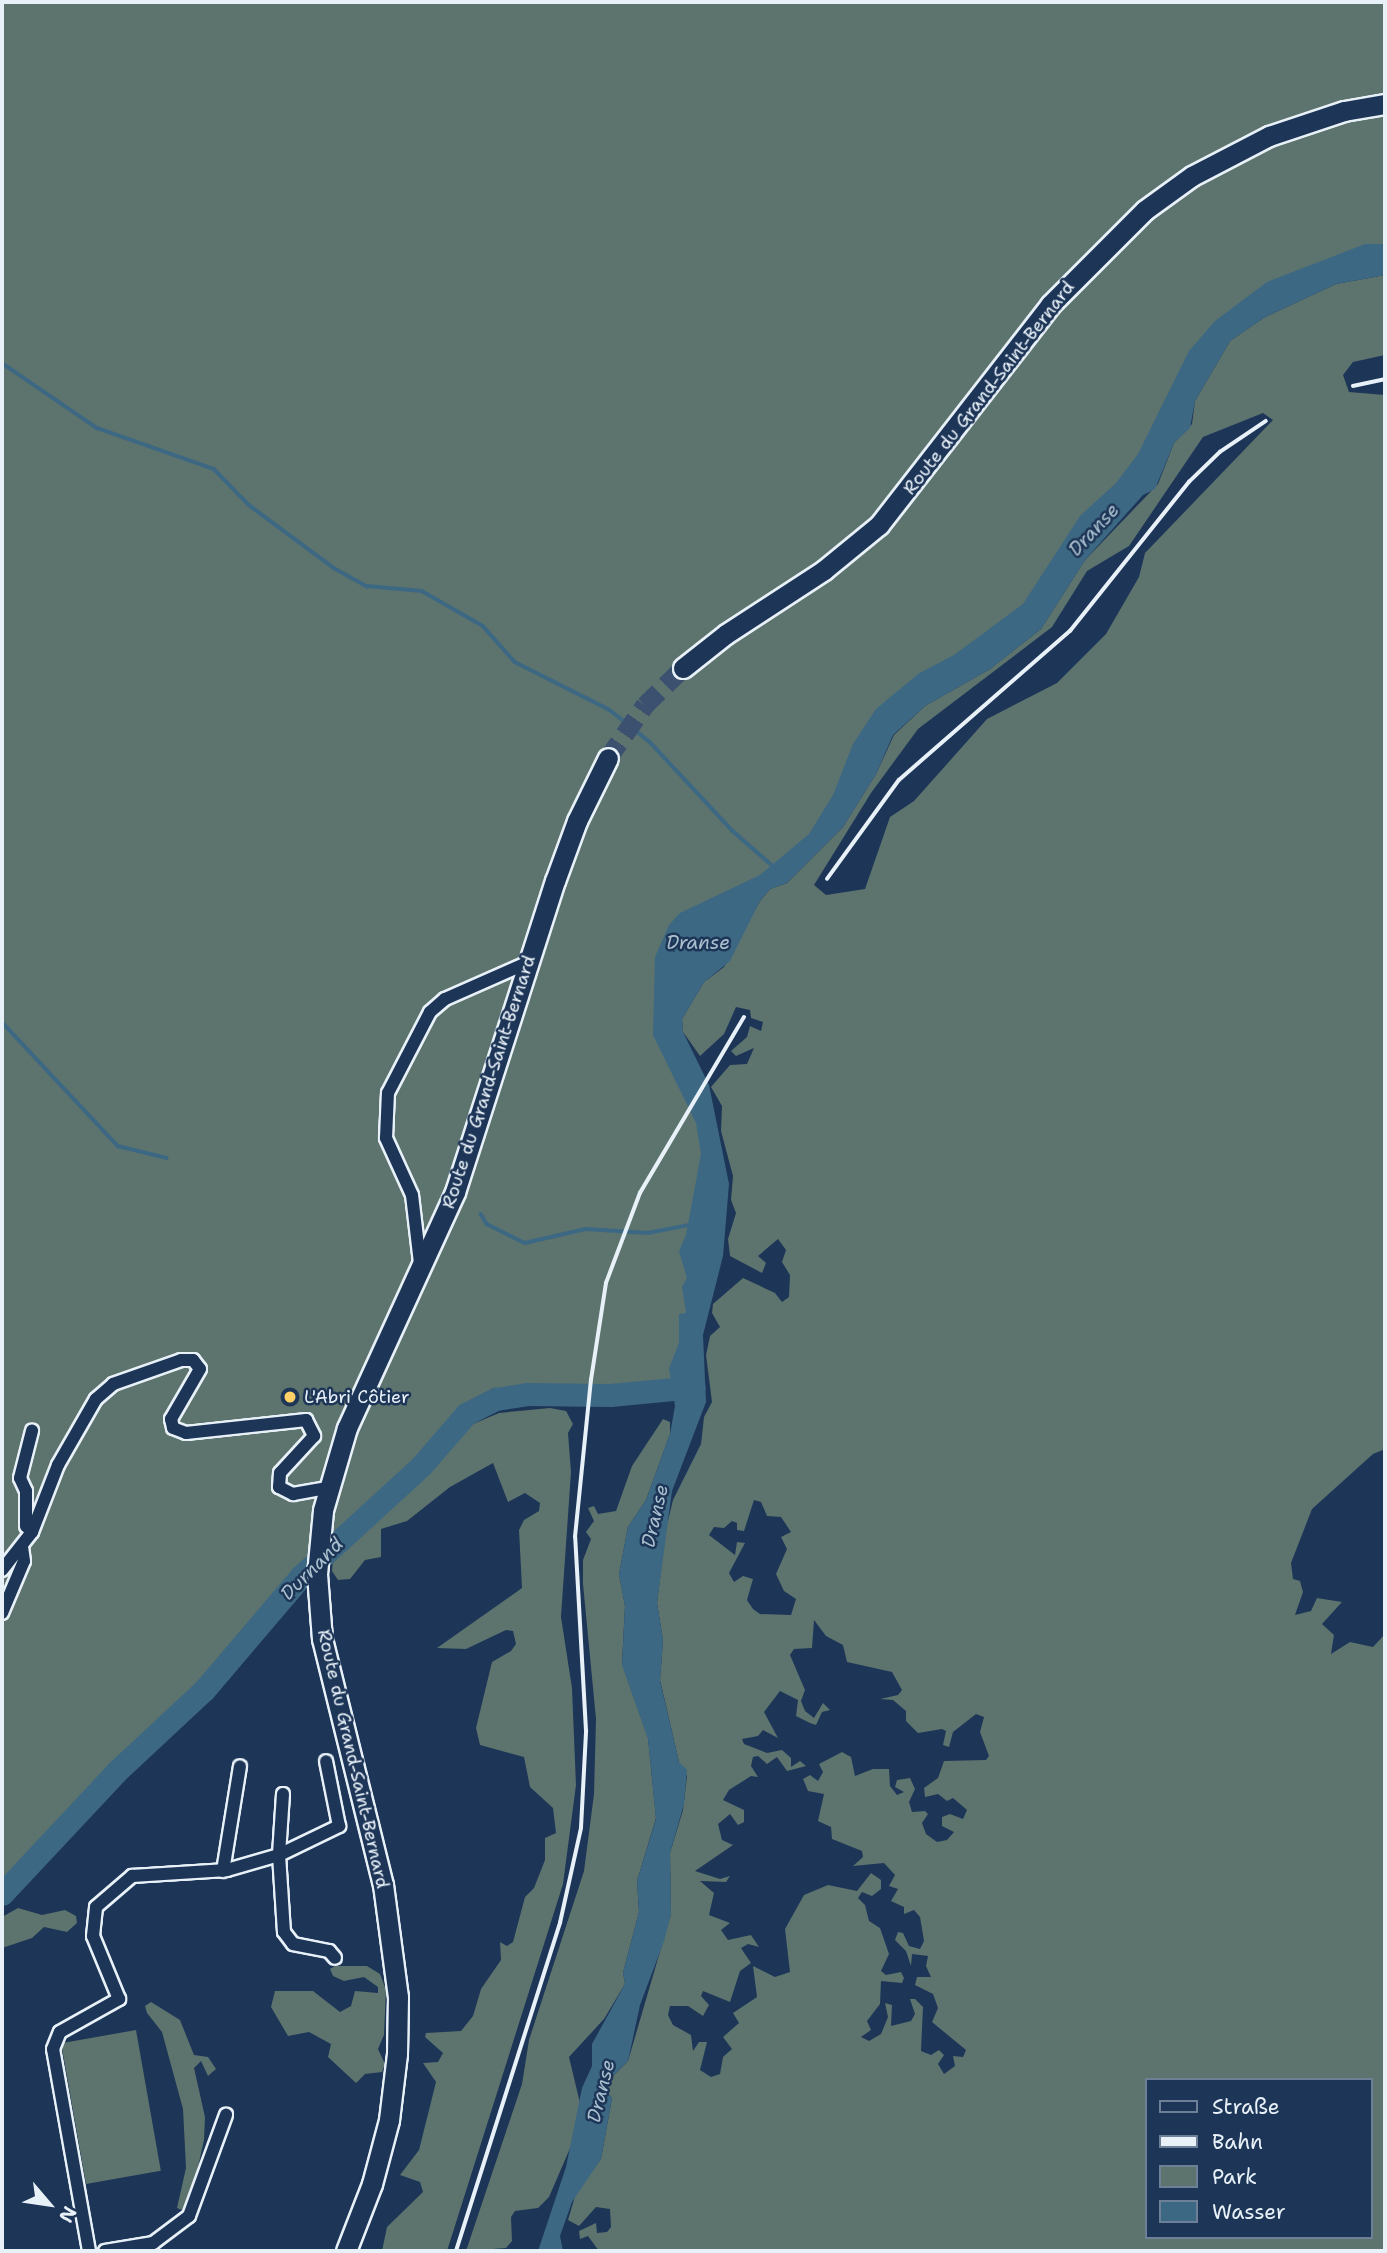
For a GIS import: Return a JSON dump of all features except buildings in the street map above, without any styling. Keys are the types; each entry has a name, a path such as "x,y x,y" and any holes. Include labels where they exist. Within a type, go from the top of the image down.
{"main road":[{"name":"Route du Grand-Saint-Bernard","path":"683,668 863,540 949,439 1063,289 1145,210 1219,160 1292,127 1385,104"},
{"name":"Route du Grand-Saint-Bernard","path":"348,2251 392,2105 397,1989 383,1885 327,1665 317,1591 323,1510 327,1488 358,1402 421,1273 455,1192 569,840 608,758"}],"street":[{"path":"421,1273 418,1214 386,1138 388,1093 430,1012 445,999 530,962"},
{"path":"2,1570 32,1532 58,1465 96,1399 113,1384 189,1359 199,1366 200,1372 171,1419 173,1427 187,1433 306,1420 314,1436 280,1473 279,1487 293,1494 327,1488"},
{"path":"32,1431 20,1478 26,1491 26,1526 32,1532"},
{"path":"2,1613 24,1561 22,1546"},
{"path":"89,2251 53,2049 60,2032 119,1999 93,1936 96,1907 139,1874 225,1870 279,1855 339,1826 326,1762"},
{"path":"225,1870 240,1766"},
{"path":"283,1794 279,1855 287,1940 298,1946 329,1951 335,1958"},
{"path":"105,2251 153,2243 189,2216 226,2115"}],"green space":[{"path":"2,2 1385,2 1385,257 1273,303 1194,368 1153,472 1026,612 885,707 820,828 671,973 710,1163 689,1377 658,1398 521,1392 460,1415 383,1509 331,1541 248,1629 225,1669 151,1750 119,1767 2,1908"},
{"path":"1385,275 1385,355 1353,362 1343,375 1349,392 1385,395 1385,1449 1373,1454 1312,1509 1291,1563 1293,1579 1300,1581 1303,1592 1295,1615 1311,1611 1317,1598 1342,1602 1322,1624 1334,1635 1331,1654 1350,1642 1373,1647 1385,1634 1385,2251 599,2251 588,2236 580,2239 579,2231 596,2223 597,2233 607,2232 611,2227 610,2209 596,2207 579,2226 568,2220 576,2193 601,2159 612,2098 605,2090 607,2082 628,2061 671,1914 670,1853 683,1810 687,1776 679,1762 660,1680 663,1640 657,1603 666,1529 673,1500 701,1444 704,1417 712,1402 706,1355 710,1336 720,1327 712,1313 713,1304 743,1278 775,1293 782,1302 789,1297 790,1275 782,1262 786,1250 778,1239 758,1256 766,1263 762,1273 730,1256 728,1239 736,1213 731,1200 733,1176 721,1131 722,1106 711,1087 730,1065 747,1064 754,1048 736,1056 731,1051 747,1037 750,1026 761,1031 763,1022 751,1018 750,1010 736,1007 724,1034 700,1056 683,1032 682,1019 704,982 724,967 760,901 770,889 787,883 843,827 876,774 894,735 925,706 990,669 1041,629 1085,560 1158,484 1174,443 1192,424 1195,401 1230,341 1265,317 1336,284","holes":["1263,413 1273,420 1145,553 1139,577 1106,634 1057,683 987,719 914,801 890,817 865,889 826,895 814,885 871,793 918,729 1052,627 1087,571 1129,546 1203,437","754,1500 761,1502 767,1516 781,1517 791,1532 781,1537 787,1549 776,1574 784,1591 796,1599 791,1615 760,1614 753,1609 747,1600 753,1579 743,1576 734,1582 729,1573 745,1543 737,1542 735,1555 709,1535 714,1527 724,1528 732,1521 737,1523 737,1530 744,1531","814,1620 826,1636 843,1645 847,1662 892,1672 902,1690 898,1695 880,1699 893,1700 906,1711 906,1721 918,1733 942,1729 946,1731 943,1745 949,1747 953,1732 976,1714 984,1717 980,1732 989,1756 986,1760 944,1761 938,1778 924,1788 925,1797 938,1794 947,1801 953,1798 967,1810 963,1819 950,1814 942,1817 942,1826 954,1832 947,1840 937,1842 926,1834 922,1823 928,1814 925,1811 912,1812 909,1802 915,1789 910,1778 897,1780 895,1787 904,1792 897,1795 890,1786 889,1769 873,1769 855,1776 851,1757 842,1752 819,1764 823,1772 818,1781 810,1775 803,1779 808,1791 824,1794 818,1821 831,1827 832,1839 862,1851 863,1857 853,1866 884,1863 895,1875 889,1886 898,1889 891,1901 904,1907 904,1914 914,1910 920,1917 924,1941 920,1949 909,1946 903,1933 898,1932 895,1940 906,1951 911,1966 912,1954 928,1956 926,1966 931,1977 917,1977 915,1985 933,1994 938,2008 932,2022 966,2050 963,2057 953,2056 955,2066 944,2074 938,2064 944,2055 939,2050 931,2055 921,2051 923,2007 915,1999 910,1999 915,2014 911,2021 891,2026 892,2005 885,2003 888,2017 881,2034 869,2041 861,2037 871,2030 867,2021 880,2004 881,1981 902,1983 904,1978 901,1972 886,1975 881,1971 889,1954 880,1928 869,1921 865,1905 858,1898 862,1892 872,1896 881,1889 881,1880 871,1873 857,1891 828,1885 804,1895 785,1929 790,1972 775,1977 753,1966 757,1997 733,2013 739,2023 723,2037 732,2049 723,2057 720,2074 711,2077 700,2070 707,2042 699,2042 693,2051 691,2035 673,2025 668,2015 670,2006 688,2006 703,2016 709,2005 701,1996 703,1991 730,2002 740,1971 751,1963 741,1948 748,1944 759,1947 751,1935 728,1940 721,1930 730,1923 709,1915 714,1893 700,1881 726,1882 730,1876 720,1879 695,1871 733,1845 722,1840 718,1824 730,1814 738,1825 744,1822 744,1810 723,1800 729,1790 751,1776 758,1777 751,1766 753,1757 758,1756 767,1764 777,1757 787,1771 806,1766 800,1761 791,1767 791,1758 782,1750 767,1753 744,1744 742,1739 758,1736 763,1730 778,1738 764,1712 780,1691 798,1700 796,1716 810,1723 816,1725 822,1712 830,1710 823,1703 814,1718 805,1711 801,1701 805,1690 790,1655 794,1649 812,1648"]},
{"path":"550,1408 566,1411 573,1424 568,1433 571,1472 561,1617 572,1688 576,1785 563,1884 447,2251 382,2251 387,2227 423,2192 420,2182 400,2175 419,2150 436,2082 423,2063 438,2062 443,2053 425,2037 426,2033 461,2031 473,2016 481,1989 501,1960 500,1942 507,1946 513,1942 525,1897 534,1888 545,1860 545,1838 556,1833 553,1808 530,1787 524,1757 480,1745 476,1728 492,1662 511,1651 516,1644 513,1631 506,1630 466,1649 437,1648 522,1588 519,1530 524,1520 539,1511 540,1503 525,1493 508,1502 493,1463 450,1487 407,1521 381,1529 381,1557 365,1560 350,1579 338,1580 332,1571 333,1559 349,1537 401,1499 466,1427 499,1413"},
{"path":"663,1419 670,1422 670,1434 646,1500 628,1527 619,1574 625,1606 622,1664 648,1738 656,1818 637,1881 639,1912 623,1973 625,1984 604,2019 569,2057 580,2103 571,2146 549,2197 538,2208 515,2211 511,2217 512,2241 506,2248 466,2251 522,2084 529,2040 584,1871 594,1794 596,1719 583,1584 583,1560 591,1539 586,1532 594,1521 588,1508 594,1506 598,1514 616,1511 632,1466"},
{"path":"18,1908 42,1915 65,1910 76,1916 77,1923 67,1932 44,1927 32,1938 2,1948 2,1917"},
{"path":"335,1966 367,1966 380,1974 386,1990 384,2035 378,2049 385,2064 382,2072 365,2074 356,2083 328,2057 331,2044 309,2032 288,2036 271,2007 275,1991 313,1991 340,2012 351,2006 355,1991 378,1993 378,1987 364,1977 344,1981 333,1976 330,1969"},
{"path":"151,2002 180,2020 194,2055 208,2057 216,2069 208,2076 201,2061 194,2068 205,2117 204,2140 192,2194 182,2210 177,2208 186,2168 183,2109 162,2032 147,2013 145,2006"},
{"path":"136,2030 161,2171 86,2184 61,2043"}],"water":[{"name":"Dranse","path":"1365,244 1385,244 1385,275 1336,284 1265,317 1230,341 1195,401 1190,428 1174,443 1155,489 1143,495 1085,560 1041,629 990,669 925,706 893,735 876,774 843,827 787,883 770,889 760,901 730,961 704,982 682,1019 683,1032 709,1085 729,1184 723,1256 703,1335 706,1402 672,1491 657,1603 663,1640 660,1681 679,1762 687,1770 684,1804 670,1853 671,1914 640,2005 628,2061 607,2082 605,2090 612,2098 601,2159 572,2202 560,2236 563,2251 538,2251 566,2167 582,2088 592,2066 592,2044 625,1984 623,1973 639,1912 637,1881 656,1819 648,1739 622,1665 625,1606 619,1574 628,1527 646,1500 670,1434 675,1406 669,1368 679,1343 679,1314 686,1313 682,1287 687,1278 679,1251 686,1235 701,1154 696,1123 653,1035 655,957 669,925 680,913 760,875 809,834 833,795 853,744 876,709 918,674 954,655 1023,604 1080,516 1116,483 1138,454 1189,351 1215,321 1267,282"}],"waterway":[{"path":"2,363 97,428 214,469 249,505 334,568 367,586 422,591 483,626 515,662 610,710 650,742 733,831 774,867"},
{"path":"2,1022 118,1146 167,1158"},
{"path":"481,1214 487,1224 525,1243 586,1229 648,1233 689,1225"},
{"name":"Durnand","path":"2,1894 116,1772 204,1690 301,1576 421,1466 466,1414 496,1399 526,1394 610,1395 694,1387"}],"tunnel":[{"path":"608,758 645,705 683,668"}],"railway":[{"path":"1353,386 1385,379"},
{"path":"827,879 899,780 1070,631 1189,482 1220,452 1266,421"},
{"path":"456,2251 560,1923 581,1828 586,1731 575,1537 591,1380 606,1283 640,1193 744,1017"}],"place":[{"name":"L'Abri Côtier","path":"290,1397"}]}
